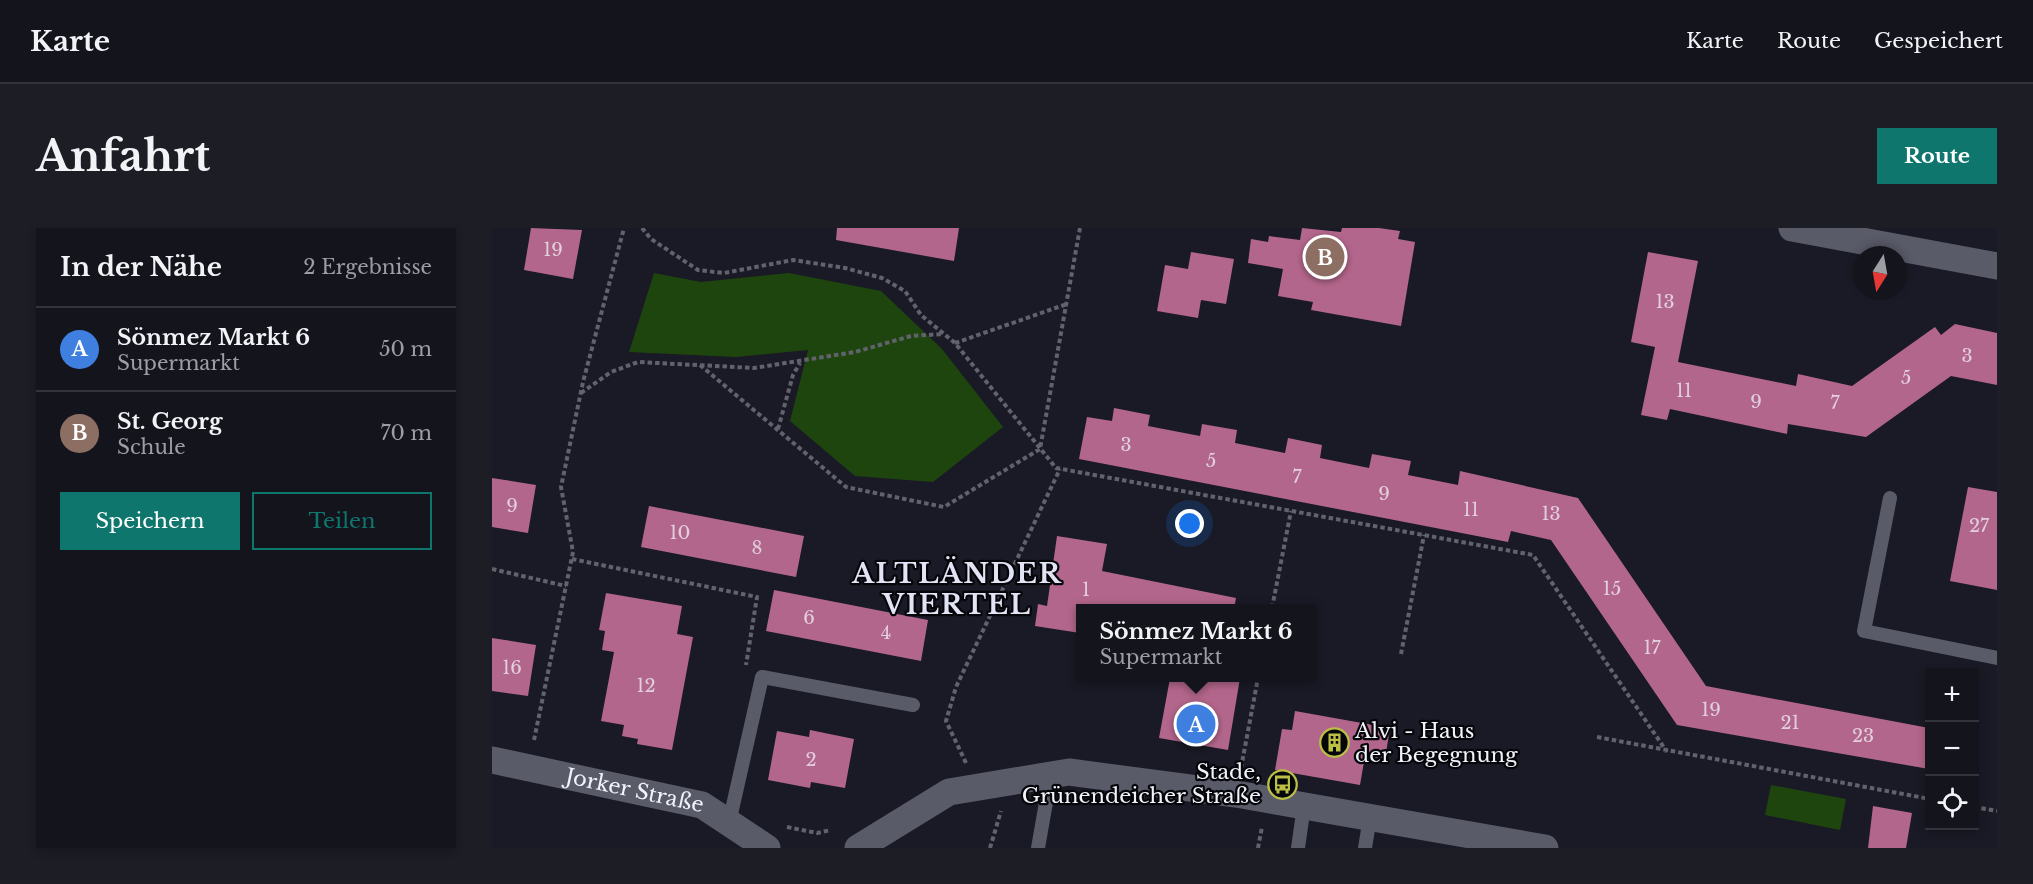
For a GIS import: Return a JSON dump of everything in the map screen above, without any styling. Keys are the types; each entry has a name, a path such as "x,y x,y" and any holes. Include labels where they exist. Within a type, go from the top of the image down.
{"street":[{"path":"1792,228 1997,266"},
{"name":"Jorker Straße","path":"492,760 702,805 767,848"},
{"path":"858,848 949,792 1069,772 1236,794 1545,848"}],"lane":[{"path":"1890,498 1864,631 1997,658"},
{"path":"729,823 762,677 913,705"},
{"path":"1038,848 1051,774"},
{"path":"1298,848 1304,806"},
{"path":"1365,848 1370,817"}],"path":[{"path":"528,768 573,552 561,488 581,393 624,228"},
{"path":"642,228 651,239 698,270 724,273 794,260 882,278 904,291 921,315 955,343 1056,468 1533,555 1667,752"},
{"path":"700,365 846,487 944,507 1040,449 1080,228"},
{"path":"955,343 1068,304"},
{"path":"581,393 611,372 639,362 754,368 800,363 855,352 911,336 943,334"},
{"path":"778,429 793,375 800,363"},
{"path":"978,787 946,721 956,687 1060,469"},
{"path":"1273,604 1291,511"},
{"path":"1401,654 1424,535"},
{"path":"572,559 757,597 745,668 762,677"},
{"path":"492,569 566,586"},
{"path":"1236,794 1257,682"},
{"path":"1597,737 1667,752 1925,798"},
{"path":"990,848 1010,782"},
{"path":"1979,808 1997,811"},
{"path":"788,827 817,833 831,830"}],"green space":[{"path":"654,273 701,282 789,273 881,291 942,349 1003,427 933,482 855,476 790,421 808,350 736,357 629,352"},
{"path":"1771,785 1846,799 1840,830 1765,815"}],"building":[{"path":"531,228 582,230 573,279 524,270"},
{"path":"837,228 959,228 954,261 836,240"},
{"path":"1302,228 1341,232 1342,228 1379,228 1400,231 1398,239 1415,242 1401,326 1311,310 1313,302 1278,296 1283,269 1248,263 1251,239 1268,242 1269,236 1300,240"},
{"path":"1191,252 1234,259 1226,304 1201,300 1198,318 1157,311 1165,265 1188,269"},
{"path":"1648,252 1698,261 1678,362 1796,386 1798,374 1852,386 1935,327 1941,335 1955,324 1997,333 1997,385 1951,376 1866,437 1788,424 1787,434 1670,409 1667,420 1641,415 1655,347 1631,342"},
{"path":"1114,408 1150,415 1148,426 1200,436 1202,424 1237,430 1235,443 1285,453 1288,438 1322,445 1320,458 1369,468 1372,454 1411,461 1408,475 1458,485 1460,471 1578,498 1706,686 1925,727 1925,768 1677,725 1551,540 1511,531 1508,542 1079,459 1087,417 1112,421"},
{"path":"492,478 536,485 528,533 492,527"},
{"path":"1968,487 1997,492 1997,590 1950,581"},
{"path":"649,506 804,536 796,577 641,547"},
{"path":"1057,536 1107,544 1102,571 1236,598 1235,604 1076,604 1076,632 1035,626 1038,604 1047,606"},
{"path":"774,590 928,620 921,661 766,631"},
{"path":"606,593 682,606 677,634 693,637 672,750 637,744 638,739 622,736 624,725 601,721 614,652 602,650 605,631 599,630"},
{"path":"492,638 536,645 528,696 492,691"},
{"path":"1169,682 1239,682 1228,750 1159,738"},
{"name":"Alvi - Haus der Begegnung","path":"1295,711 1390,728 1385,759 1365,756 1360,785 1275,770 1282,729 1292,730"},
{"path":"810,730 854,739 845,788 811,782 810,788 768,780 777,731 809,737"},
{"path":"1873,806 1912,813 1906,848 1868,848"}],"place":[{"name":"St. Georg","path":"1325,257"},
{"name":"Sönmez Markt 6","path":"1196,724"},
{"name":"Alvi - Haus der Begegnung","path":"1334,743"},
{"name":"Stade, Grünendeicher Straße","path":"1282,784"}],"district":[{"name":"ALTLÄNDER VIERTEL","path":"957,588"}]}
